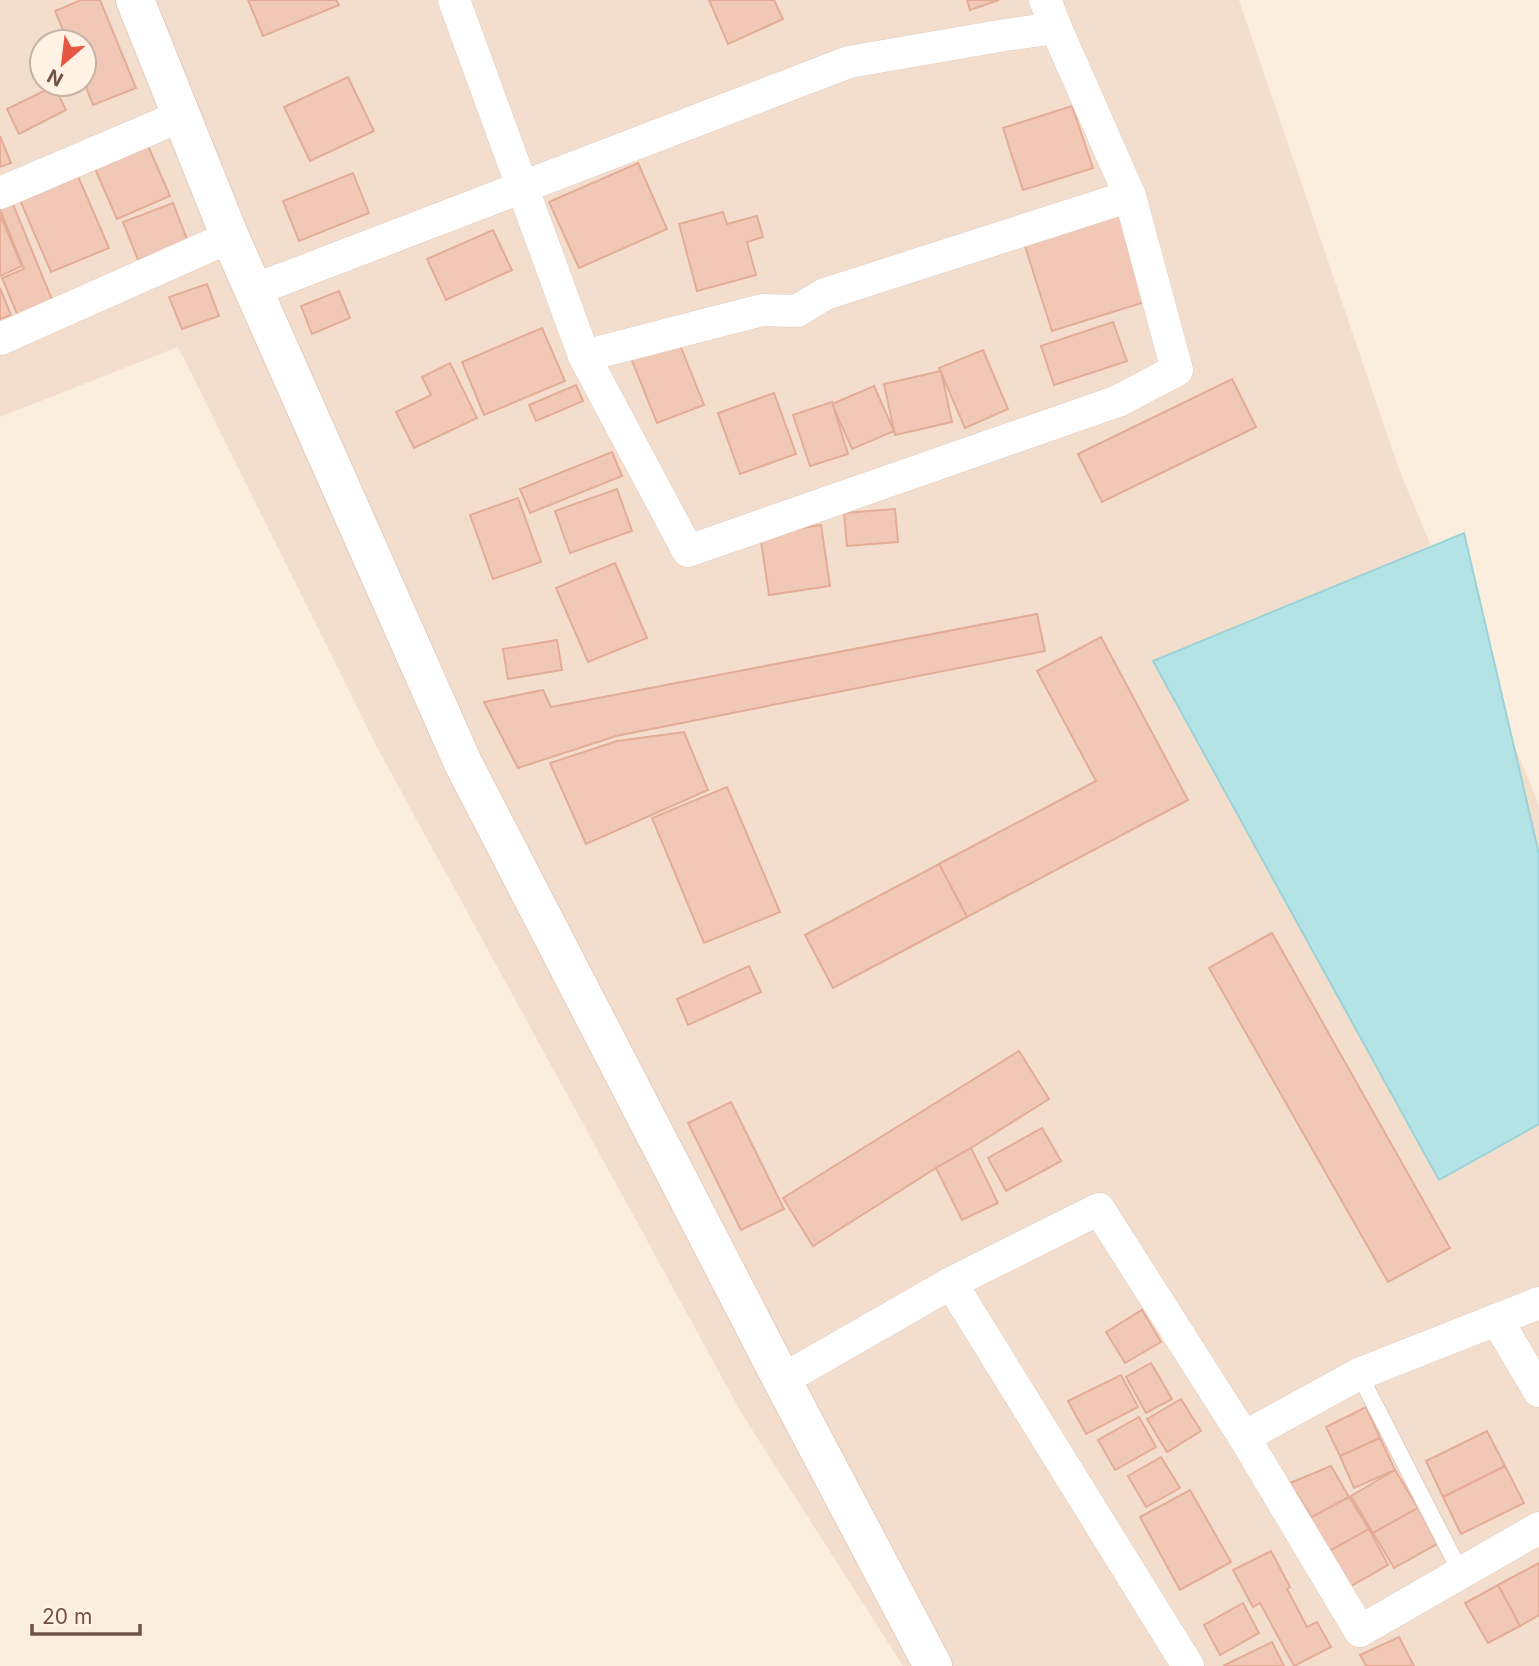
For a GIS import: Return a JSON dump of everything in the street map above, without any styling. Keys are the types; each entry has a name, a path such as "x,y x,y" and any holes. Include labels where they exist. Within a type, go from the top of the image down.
{"street":[{"path":"135,0 230,237 463,764 933,1666"},
{"path":"254,290 522,187 849,62 1005,35 1050,14 1130,196 1177,370 1118,401 688,551 584,356 522,187 454,0"},
{"path":"0,193 181,116"},
{"path":"584,356 762,310 797,311 825,294 1130,196"},
{"path":"0,340 230,237"},
{"path":"782,1380 951,1283 1099,1209 1244,1437 1360,1632 1539,1528"},
{"path":"951,1283 1188,1666"},
{"path":"1244,1437 1359,1374 1539,1303"},
{"path":"1497,1320 1539,1391"}],"lane":[{"path":"1359,1374 1461,1573"}],"shaded area":[{"path":"0,0 1239,0 1399,469 1539,805 1539,1666 903,1666 742,1414 379,751 178,347 0,417"}],"water":[{"path":"1464,533 1539,854 1539,1124 1439,1180 1153,661"}],"building":[{"path":"81,0 100,0 136,88 93,105 90,98 98,98 98,28 62,28 55,11"},
{"path":"248,0 336,0 339,5 263,36"},
{"path":"709,0 774,0 783,19 728,44"},
{"path":"967,0 999,0 970,10"},
{"path":"348,77 374,131 310,161 284,107"},
{"path":"29,98 60,98 66,110 19,134 7,109"},
{"path":"1072,106 1093,168 1023,190 1003,128"},
{"path":"0,136 11,163 0,167"},
{"path":"145,139 170,196 117,219 92,162"},
{"path":"638,163 667,229 579,268 549,202"},
{"path":"74,167 109,248 51,272 16,191"},
{"path":"353,173 369,213 299,241 283,201"},
{"path":"10,197 55,307 20,321 2,278 24,269 0,210 0,201"},
{"path":"173,203 188,242 138,260 123,222"},
{"path":"1125,208 1154,299 1052,331 1023,240"},
{"path":"723,212 727,224 757,216 763,237 747,242 756,275 697,291 679,224"},
{"path":"0,215 22,266 0,276"},
{"path":"493,230 512,270 446,300 427,259"},
{"path":"207,284 219,316 182,329 169,297"},
{"path":"0,288 11,315 0,319"},
{"path":"339,291 350,318 312,334 301,306"},
{"path":"1113,322 1127,361 1054,385 1041,346"},
{"path":"542,328 565,381 484,415 462,362"},
{"path":"678,340 704,405 657,423 631,358"},
{"path":"983,350 1008,409 965,428 939,368"},
{"path":"450,363 477,418 414,448 396,412 431,395 422,377"},
{"path":"941,371 952,422 895,435 884,384"},
{"path":"1232,379 1256,427 1102,502 1078,454"},
{"path":"576,385 583,401 536,421 529,405"},
{"path":"874,386 894,431 852,449 832,404"},
{"path":"774,393 796,454 740,474 718,413"},
{"path":"832,402 848,454 810,466 793,415"},
{"path":"612,452 622,476 530,513 520,489"},
{"path":"617,489 632,531 570,553 555,511"},
{"path":"518,498 541,562 493,579 470,515"},
{"path":"895,509 898,542 847,546 844,513"},
{"path":"821,525 830,586 769,595 760,534"},
{"path":"615,563 647,638 588,662 556,588"},
{"path":"1037,614 1045,651 616,736 518,768 484,702 543,690 551,707"},
{"path":"1101,637 1188,800 967,917 939,864 1096,781 1037,671"},
{"path":"557,640 562,670 508,679 503,649"},
{"path":"684,732 708,790 586,844 550,763 617,741"},
{"path":"727,787 780,912 704,943 652,818"},
{"path":"939,864 967,917 833,988 805,935"},
{"path":"1272,933 1450,1248 1388,1282 1209,968"},
{"path":"749,966 761,992 688,1025 677,999"},
{"path":"1019,1051 1049,1099 813,1246 783,1198"},
{"path":"731,1102 784,1209 741,1230 688,1123"},
{"path":"1042,1128 1061,1161 1006,1191 988,1158"},
{"path":"971,1148 998,1203 962,1220 936,1168"},
{"path":"1142,1310 1161,1342 1125,1363 1106,1332"},
{"path":"1151,1363 1172,1399 1146,1413 1126,1377"},
{"path":"1121,1375 1138,1407 1086,1434 1068,1401"},
{"path":"1181,1399 1201,1431 1167,1452 1147,1419"},
{"path":"1366,1407 1380,1438 1340,1456 1326,1427"},
{"path":"1139,1417 1156,1447 1115,1470 1098,1440"},
{"path":"1487,1431 1505,1466 1443,1497 1426,1461"},
{"path":"1380,1438 1395,1470 1354,1488 1340,1456"},
{"path":"1161,1457 1180,1488 1146,1507 1128,1476"},
{"path":"1331,1466 1349,1497 1312,1518 1290,1483"},
{"path":"1505,1466 1524,1503 1461,1534 1443,1497"},
{"path":"1395,1470 1418,1508 1373,1533 1351,1496"},
{"path":"1190,1490 1231,1562 1180,1590 1140,1517"},
{"path":"1349,1497 1369,1529 1324,1554 1306,1520"},
{"path":"1418,1508 1437,1544 1394,1568 1373,1533"},
{"path":"1369,1529 1388,1565 1344,1590 1324,1554"},
{"path":"1271,1551 1307,1627 1317,1622 1331,1647 1294,1666 1260,1603 1253,1607 1233,1570"},
{"path":"1539,1563 1539,1615 1520,1626 1498,1585"},
{"path":"1498,1585 1520,1626 1488,1643 1465,1603"},
{"path":"1243,1603 1259,1633 1220,1655 1204,1625"},
{"path":"1399,1637 1414,1666 1366,1666 1360,1655"},
{"path":"1272,1642 1284,1666 1223,1666"}]}
